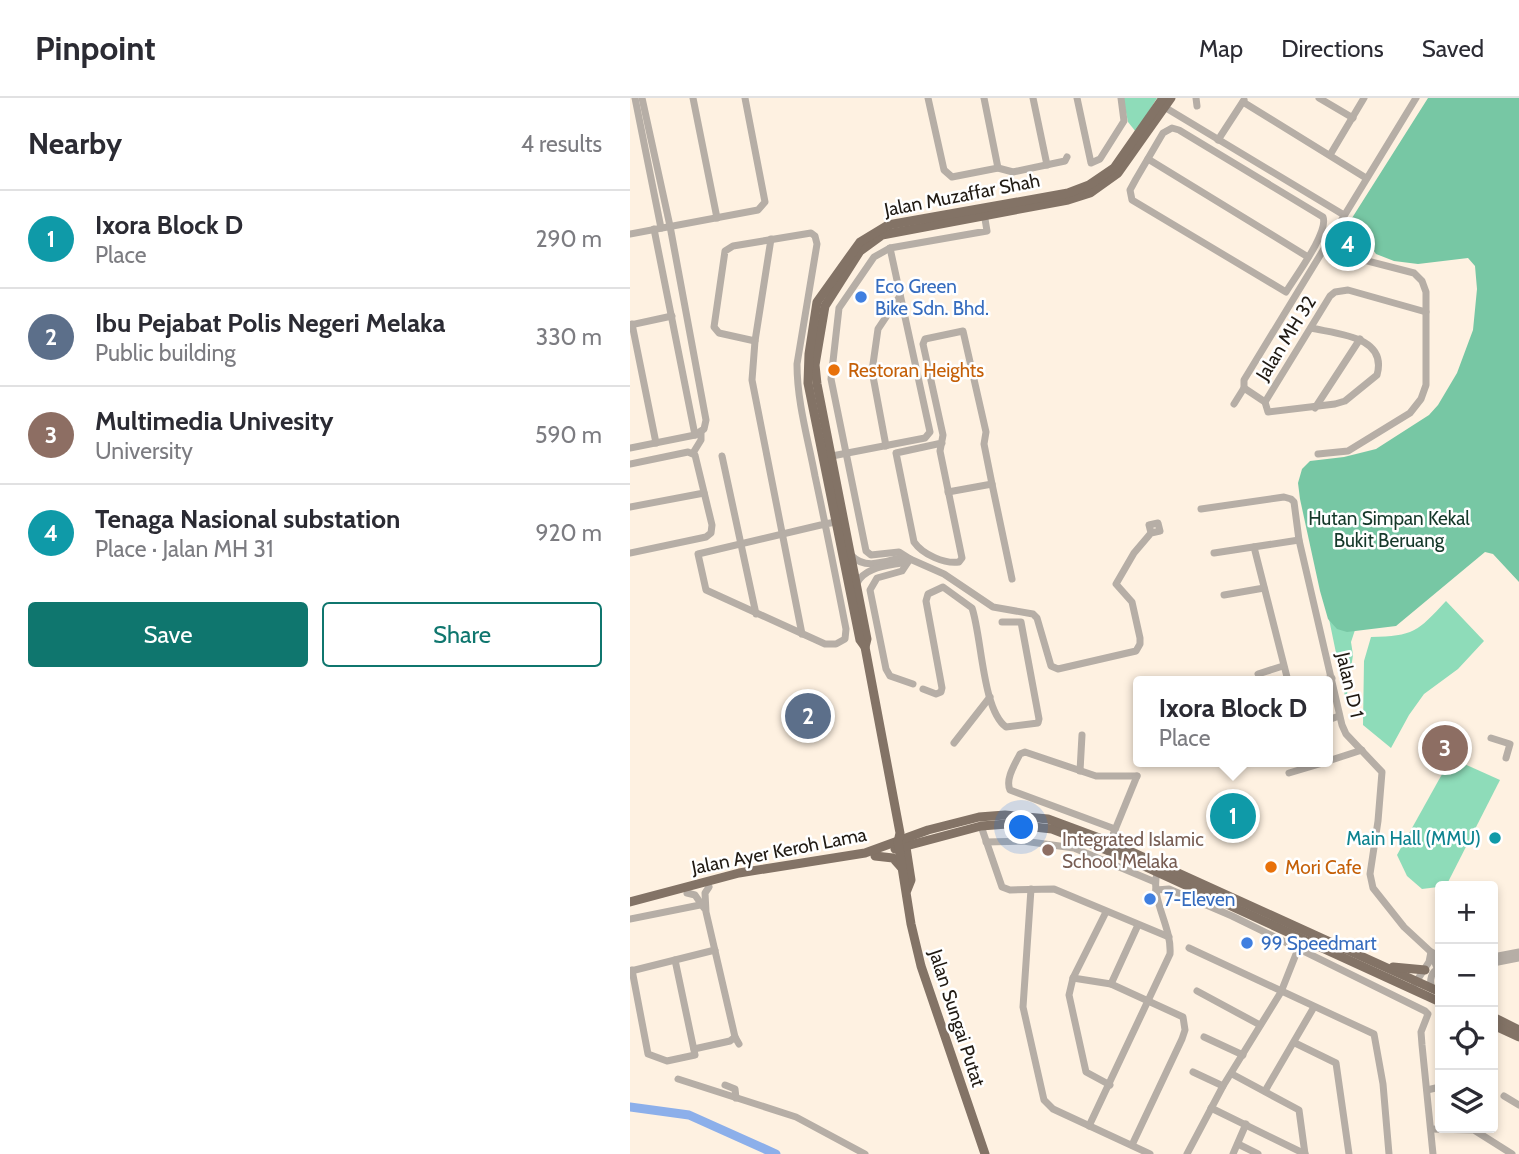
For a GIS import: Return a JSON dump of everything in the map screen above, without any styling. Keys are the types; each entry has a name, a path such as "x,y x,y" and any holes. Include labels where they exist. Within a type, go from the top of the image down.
{"main road":[{"name":"Jalan Muzaffar Shah","path":"902,842 865,647 860,640 832,456 817,384 816,365 825,306 860,251 882,235 1068,193 1089,185 1114,168 1163,103 1171,98"},
{"name":"Jalan Muzaffar Shah","path":"865,647 867,639 852,556 808,383 809,354 821,295 855,246 881,227 984,212"},
{"path":"897,815 910,831 930,834"},
{"path":"875,853 893,837 897,815"},
{"name":"Jalan Ayer Keroh Lama","path":"630,904 770,874 838,865 979,817 1048,819 1110,842 1435,990"},
{"name":"Jalan Ayer Keroh Lama","path":"930,834 1007,824 1052,829 1101,847 1156,882 1302,939 1435,1000"},
{"path":"875,853 895,859 906,872 914,853 930,834"},
{"name":"Jalan Sungai Putat","path":"902,842 906,872 911,880 907,890 913,934 926,984 985,1154"},
{"name":"Jalan Ayer Keroh Lama","path":"630,904 739,873 875,853"},
{"path":"1280,920 1300,933 1302,939 1312,937 1334,944"},
{"path":"1384,967 1425,970"},
{"path":"1498,1020 1519,1030"},
{"path":"1498,1027 1519,1037"}],"street":[{"path":"630,464 692,453 701,440 671,316 635,98"},
{"path":"630,448 698,434 706,420 670,226 642,98"},
{"path":"693,98 716,218"},
{"path":"630,234 763,207 765,202 745,98"},
{"path":"928,98 947,175 952,177 998,168 1013,172 1065,161 1067,157"},
{"path":"984,98 998,168"},
{"path":"1033,98 1047,165"},
{"path":"1077,98 1091,163 1100,159 1124,121 1121,98"},
{"path":"1320,98 1353,118"},
{"path":"1330,155 1364,98"},
{"path":"1234,404 1244,388 1244,380 1416,98"},
{"path":"1203,145 1244,100 1366,178"},
{"path":"1163,103 1212,136 1344,215"},
{"path":"1168,129 1180,130 1323,217 1325,226 1286,292 1134,202 1130,197 1130,190 1148,159 1163,133 1168,129"},
{"path":"1148,159 1307,257"},
{"path":"984,212 986,231 890,248 874,257 839,307 831,379 866,551 871,555 897,551 907,559 942,573 993,607 1033,614 1037,618 1051,666 1054,668 1136,651 1140,644 1131,599 1118,589 1116,584 1134,553 1151,533"},
{"path":"755,341 719,333 714,327 725,251 733,246 811,233 817,239 797,364 797,380 825,524 846,634 841,642 831,644 802,634 706,590 698,554 781,534 825,524 841,521"},
{"path":"771,239 755,341 753,387 802,634"},
{"path":"832,456 925,438 930,429 890,248"},
{"path":"1318,454 1355,447 1410,413 1426,385 1425,287 1414,273 1325,250"},
{"name":"Jalan MH 32","path":"1315,408 1268,412 1265,402 1330,296 1342,290 1426,313"},
{"path":"886,446 872,371 878,329 900,296"},
{"path":"656,443 631,324 671,316"},
{"path":"1311,328 1360,339 1371,346 1378,360 1377,375 1345,401 1315,408"},
{"path":"942,443 896,453 914,542 922,550 947,562 960,562 962,558 940,451 942,443 943,435 923,341 963,331 986,432 984,444 1012,579"},
{"path":"1315,408 1360,339"},
{"path":"1244,388 1265,402"},
{"path":"630,553 706,537 711,533 712,525 698,458 692,453"},
{"path":"722,456 756,614"},
{"path":"948,492 992,484"},
{"path":"630,507 704,493"},
{"name":"Jalan D 1","path":"1201,509 1284,497 1292,499 1299,540 1332,676"},
{"path":"1214,553 1299,540"},
{"path":"1254,547 1286,676"},
{"path":"852,556 866,565 907,559"},
{"path":"857,583 868,571 907,559"},
{"path":"907,559 902,570 877,578 870,590 886,669 890,676 913,684"},
{"path":"942,573 947,562"},
{"path":"923,689 936,694 941,692 942,688 926,606 928,594 940,587 970,605 974,611 996,717 1006,727 1038,723 1021,622 1002,622"},
{"path":"957,597 964,587"},
{"path":"1224,595 1264,588"},
{"path":"1258,674 1283,666"},
{"name":"Jalan D 1","path":"1333,683 1339,716 1346,734 1380,769 1382,775 1370,874 1373,888 1404,927 1431,952 1435,960"},
{"path":"954,743 990,698"},
{"path":"1333,718 1339,716"},
{"path":"1080,771 1082,735"},
{"path":"1492,738 1510,744 1506,758"},
{"path":"1333,760 1362,750"},
{"path":"1110,842 1115,828 1129,806 1135,778 1096,776 1023,752 1013,768 1008,788 1115,828"},
{"path":"1289,773 1310,767"},
{"path":"981,826 1002,887 1010,890 1054,889 1169,937"},
{"path":"986,842 1023,841 1074,848 1231,916 1425,1011 1427,1017 1421,1032 1433,1154"},
{"path":"1089,1126 1170,954 1169,937 1156,882"},
{"path":"694,1049 737,1040 704,907 705,893 709,887"},
{"path":"1031,890 1024,1007 1044,1100 1053,1109 1150,1154"},
{"path":"687,893 695,895 704,907"},
{"path":"630,919 704,907"},
{"path":"1106,912 1073,978 1069,995 1086,1072 1110,1085"},
{"path":"1111,984 1138,925"},
{"path":"1187,1154 1223,1086 1281,992 1302,939"},
{"path":"1189,948 1375,1035 1390,1154"},
{"path":"674,960 695,1055 667,1061 648,1054 631,971 674,960 715,950"},
{"path":"1416,991 1415,981 1425,970 1431,952 1435,954"},
{"path":"1498,956 1519,952"},
{"path":"1498,961 1519,958"},
{"path":"1425,970 1435,969"},
{"path":"1435,973 1430,979 1435,988"},
{"path":"1073,978 1111,984 1183,1017 1185,1030 1132,1146"},
{"path":"1197,991 1260,1025"},
{"path":"1265,1091 1314,1007"},
{"path":"1203,1037 1243,1055"},
{"path":"1295,1043 1336,1063 1349,1154"},
{"path":"1193,1072 1223,1086"},
{"path":"1232,1074 1299,1110 1305,1154"},
{"path":"678,1079 804,1121 865,1154"},
{"path":"725,1085 735,1090 736,1098"},
{"path":"1427,1090 1435,1088"},
{"path":"1504,1096 1519,1105"},
{"path":"1211,1108 1305,1154"},
{"path":"1233,1154 1246,1124"},
{"path":"1431,1129 1474,1130 1512,1154"},
{"path":"1238,1144 1258,1154"}],"green space":[{"path":"1123,98 1157,98 1136,132 1128,122"},
{"name":"Hutan Simpan Kekal Bukit Beruang","path":"1428,98 1519,98 1519,582 1493,554 1485,552 1396,626 1347,632 1337,629 1328,619 1320,591 1300,499 1298,483 1302,469 1310,461 1344,457 1376,449 1429,415 1457,373 1473,330 1477,289 1475,266 1468,258 1418,264 1394,261 1376,254 1366,240 1352,230 1352,218"},
{"path":"1324,595 1355,630 1351,642 1353,655 1346,701"},
{"path":"1446,601 1484,641 1458,669 1424,694 1391,748 1363,725 1364,661 1371,637 1397,635 1414,630"},
{"path":"1451,758 1500,780 1449,881 1435,881 1435,887 1422,889 1407,876 1397,855"}],"waterway":[{"path":"630,1107 689,1115 776,1154"}],"place":[{"name":"Tenaga Nasional substation","path":"1348,244"},
{"name":"Eco Green Bike Sdn. Bhd.","path":"861,297"},
{"name":"Restoran Heights","path":"834,370"},
{"name":"Ibu Pejabat Polis Negeri Melaka","path":"808,716"},
{"name":"Multimedia Univesity","path":"1445,748"},
{"name":"Ixora Block D","path":"1233,816"},
{"name":"Main Hall (MMU)","path":"1495,838"},
{"name":"Integrated Islamic School Melaka","path":"1048,850"},
{"name":"Mori Cafe","path":"1271,867"},
{"name":"7-Eleven","path":"1150,899"},
{"name":"99 Speedmart","path":"1247,943"}]}
